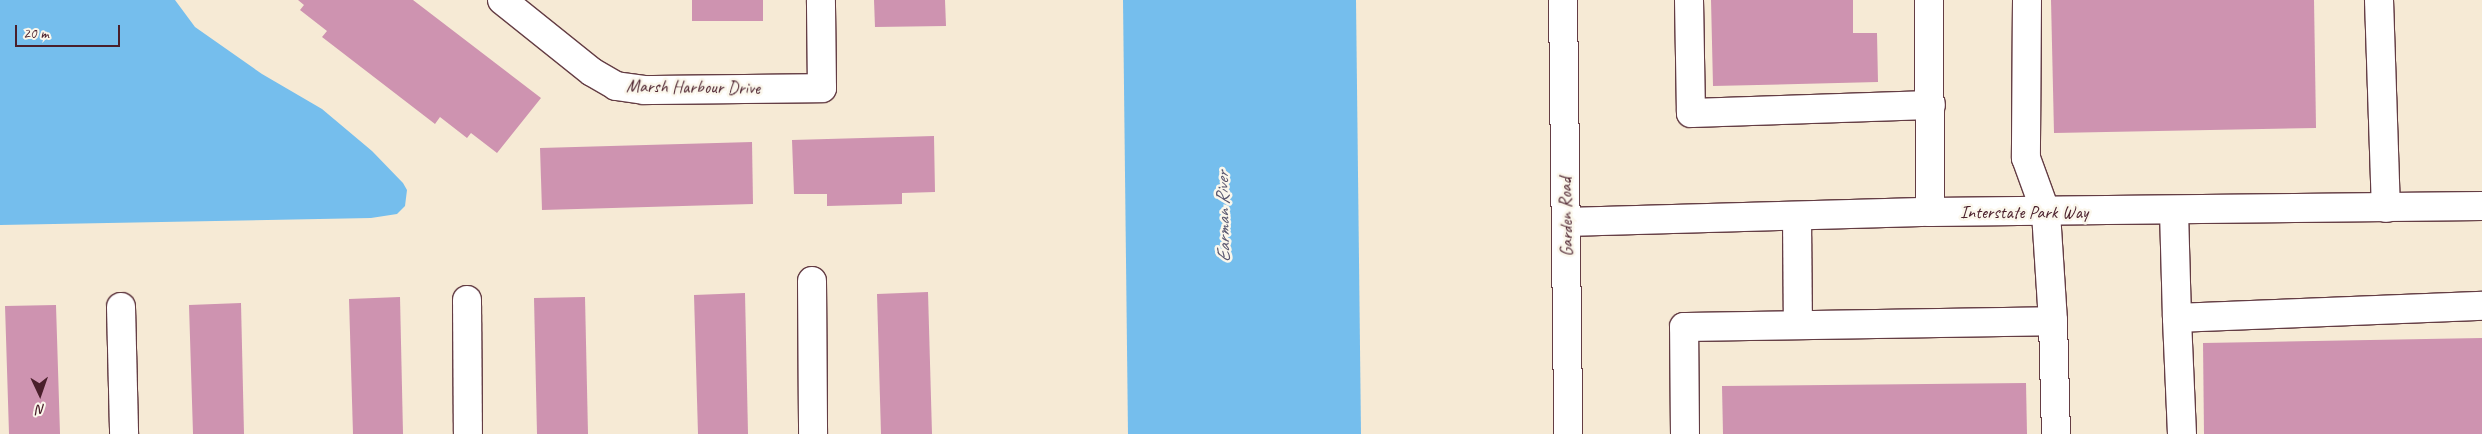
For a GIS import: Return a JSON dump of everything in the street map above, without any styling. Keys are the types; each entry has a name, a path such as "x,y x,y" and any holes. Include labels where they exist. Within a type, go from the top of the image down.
{"street":[{"name":"Marsh Harbour Drive","path":"502,0 592,72 616,86 644,90 822,88 821,0"},
{"name":"Garden Road","path":"1564,0 1568,434"},
{"path":"1689,0 1691,113 1931,105"},
{"path":"1929,0 1931,105 1930,212"},
{"path":"2027,0 2026,158 2046,213 2053,321 2056,434"},
{"path":"2379,0 2386,208"},
{"name":"Interstate Park Way","path":"1566,222 1798,218 1930,212 2046,213 2482,206"},
{"path":"2174,211 2182,434"},
{"path":"1798,218 1798,324"},
{"path":"812,281 813,434"},
{"path":"467,300 468,434"},
{"path":"2177,318 2482,306"},
{"path":"121,307 124,434"},
{"path":"1685,434 1684,327 2053,321"}],"water":[{"path":"0,0 175,0 195,27 262,74 322,109 372,151 403,183 407,190 405,206 397,214 371,218 0,225"},
{"name":"Earman River","path":"1123,0 1356,0 1361,434 1128,434"}],"building":[{"path":"298,0 413,0 541,98 497,153 471,133 467,138 440,117 435,124 322,37 327,31 300,10 304,5"},
{"path":"692,0 763,0 763,21 692,21"},
{"path":"874,0 945,0 946,26 875,27"},
{"path":"1711,0 1853,0 1853,33 1877,33 1878,82 1713,86"},
{"path":"2051,0 2314,0 2316,128 2054,133"},
{"path":"934,136 935,192 902,193 902,204 827,206 827,194 794,194 792,140"},
{"path":"752,142 753,204 542,210 540,148"},
{"path":"928,292 932,434 881,434 877,294"},
{"path":"745,293 748,434 698,434 694,295"},
{"path":"400,297 403,434 353,434 349,299"},
{"path":"585,297 588,434 537,434 534,298"},
{"path":"241,303 244,434 193,434 189,305"},
{"path":"56,305 60,434 9,434 5,306"},
{"path":"2482,338 2482,434 2204,434 2203,343"},
{"path":"2026,383 2027,434 1723,434 1722,386"}]}
